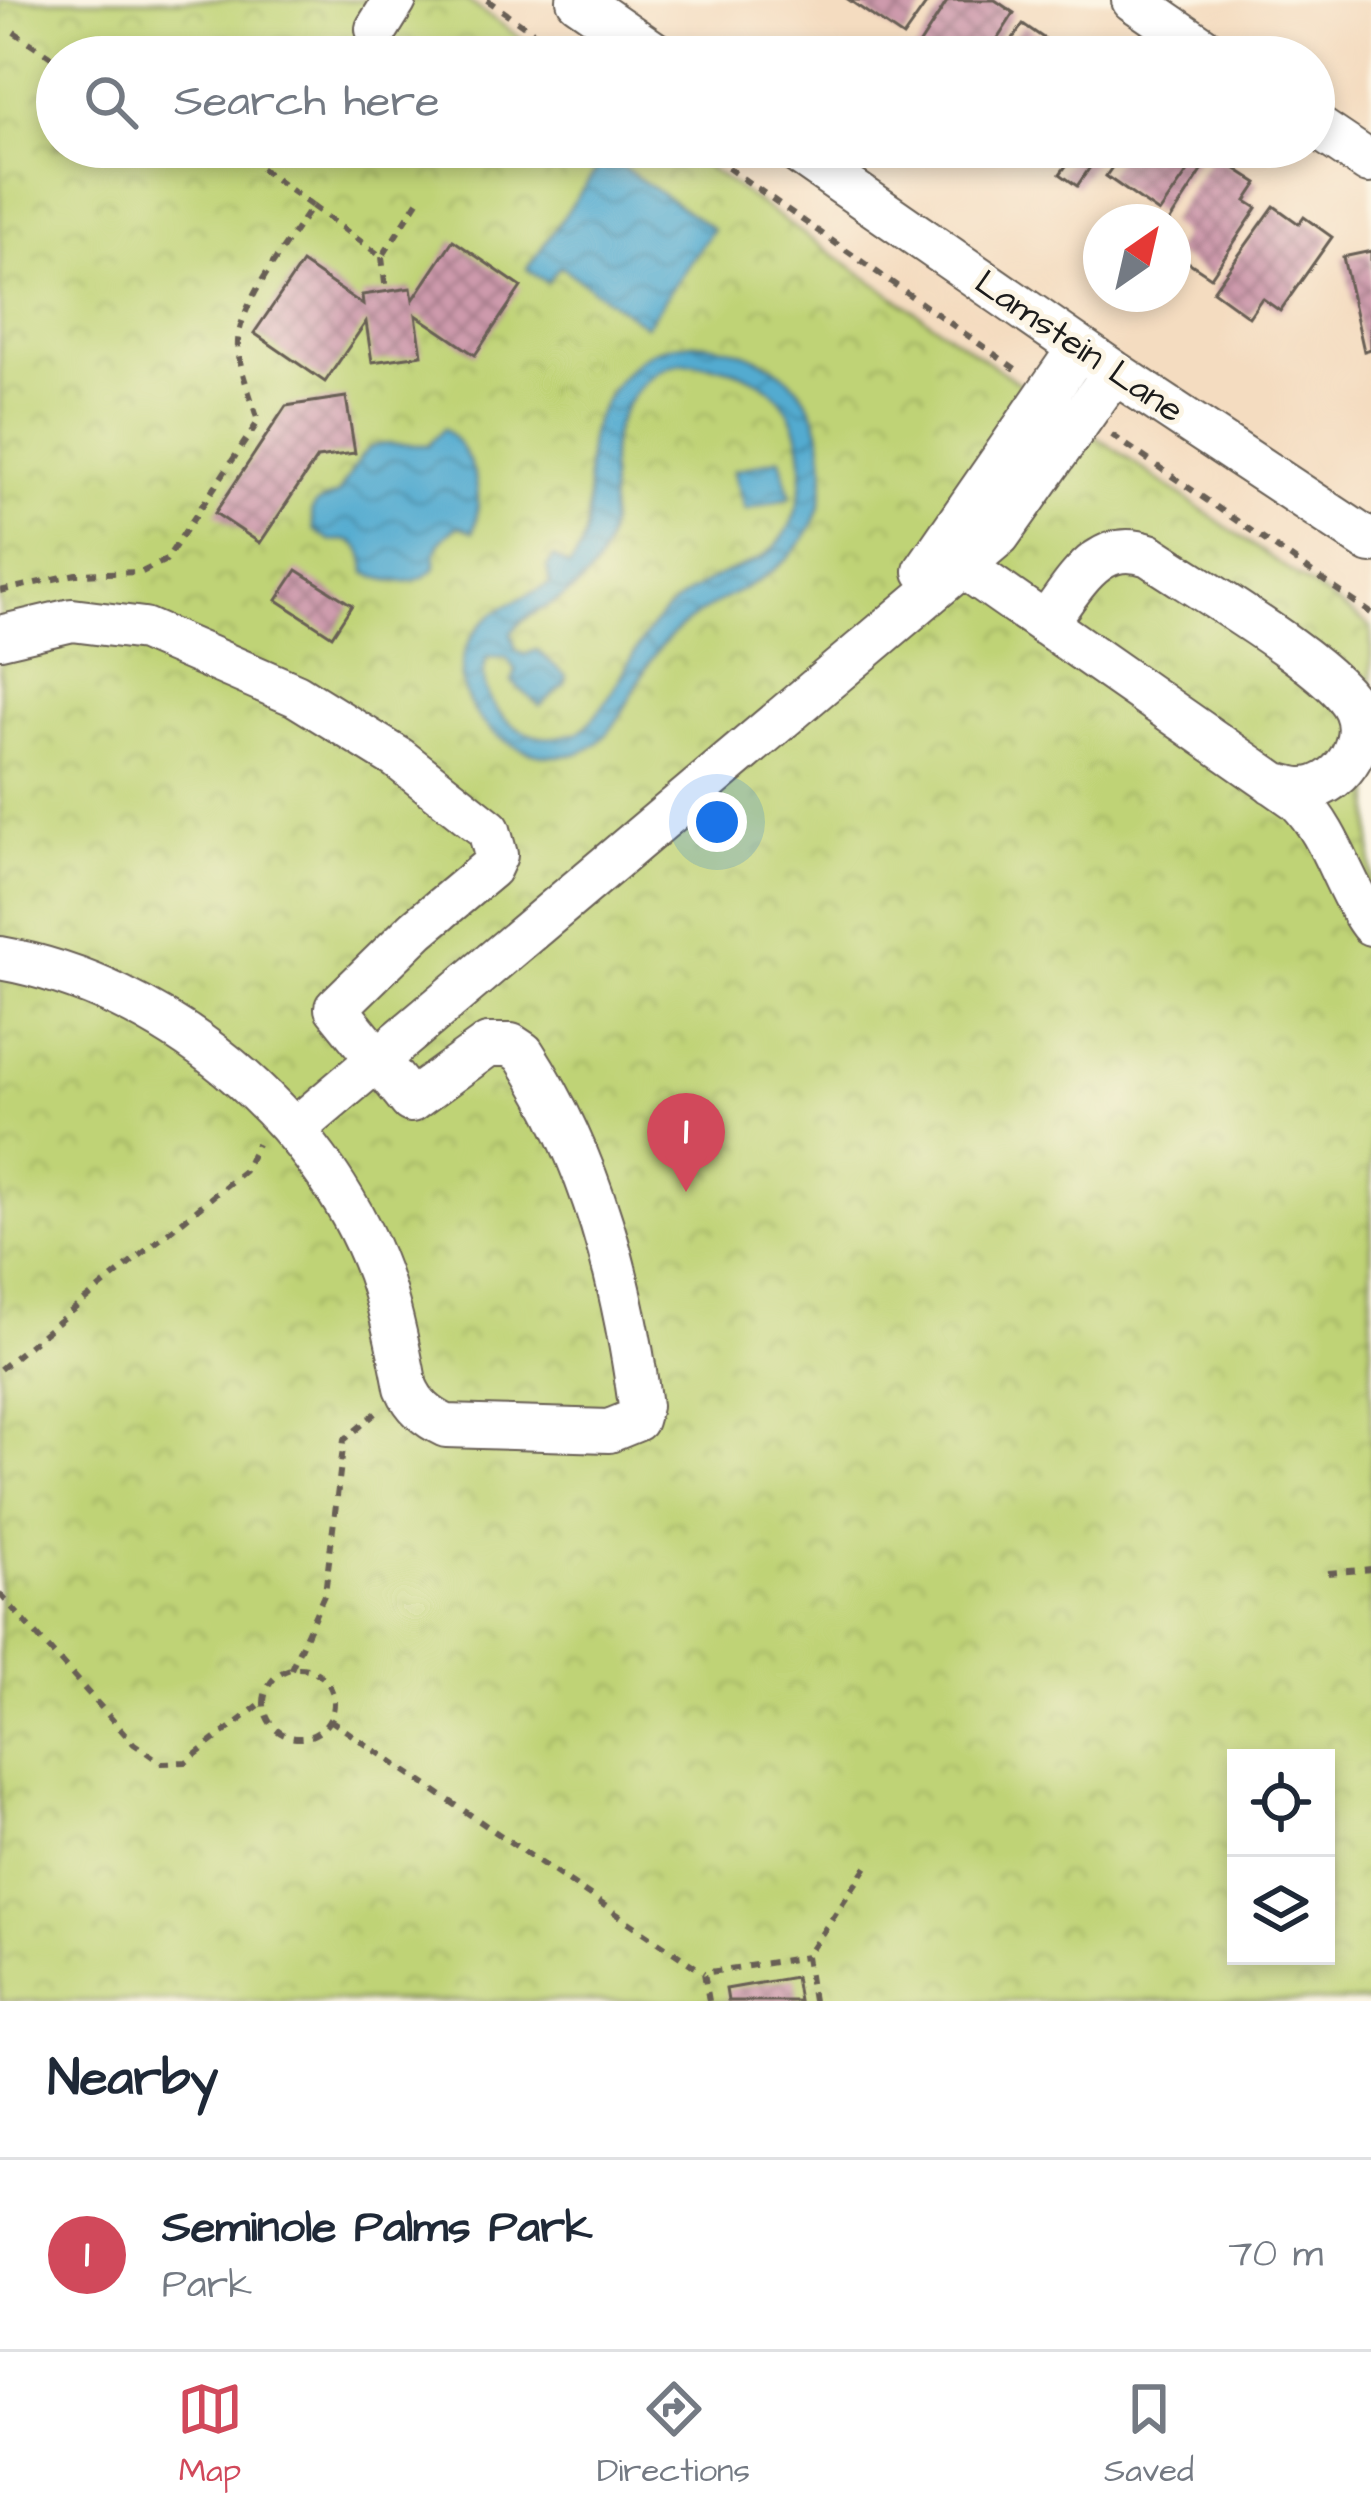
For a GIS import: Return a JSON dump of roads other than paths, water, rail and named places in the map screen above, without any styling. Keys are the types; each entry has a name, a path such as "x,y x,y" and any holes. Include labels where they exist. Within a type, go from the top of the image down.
{"street":[{"path":"578,0 630,36"},
{"path":"1132,0 1185,36"},
{"path":"1335,139 1369,162"},
{"name":"Lamstein Lane","path":"820,168 1371,542"},
{"path":"284,1119 380,1058 849,665 952,559 999,535 1097,360"},
{"path":"1045,624 1098,559 1112,550 1130,548 1148,555 1329,676 1353,706 1360,724 1356,749 1341,771 1326,782 1302,789 1273,783"},
{"path":"952,559 1273,783 1313,816 1327,836 1342,878 1371,924"},
{"path":"0,638 72,620 144,629 296,694 398,758 489,830 496,855 490,868 417,928 336,1008 411,1101 488,1046 511,1045 523,1053 593,1197 620,1278 640,1406 636,1420 609,1431 446,1426 421,1410 406,1388 377,1270 347,1208 284,1119 168,1023 42,965 0,958"}],"water":[{"path":"598,168 624,168 713,229 646,326 560,266 547,283 527,269"},
{"path":"694,343 754,357 802,393 819,430 823,455 824,481 816,517 779,566 702,612 663,644 604,737 575,754 549,756 523,750 481,720 467,698 462,675 465,650 495,612 550,584 547,567 554,557 569,567 579,553 587,522 590,439 619,380 648,354","holes":["681,363 754,378 786,406 801,450 802,478 789,528 764,556 705,583 665,612 641,642 604,705 580,732 551,737 528,734 505,719 489,696 484,670 487,657 506,657 516,671 512,682 540,706 565,684 566,676 537,650 524,655 516,650 511,633 576,588 597,564 610,523 614,437 635,393 667,368"]},
{"path":"444,428 470,463 478,503 473,532 459,526 443,538 435,568 428,574 402,582 366,573 357,546 330,541 314,530 311,512 316,504 338,494 371,447 428,445"},
{"path":"780,458 791,497 745,510 733,471"}],"place":[{"name":"Seminole Palms Park","path":"686,1192"}]}
